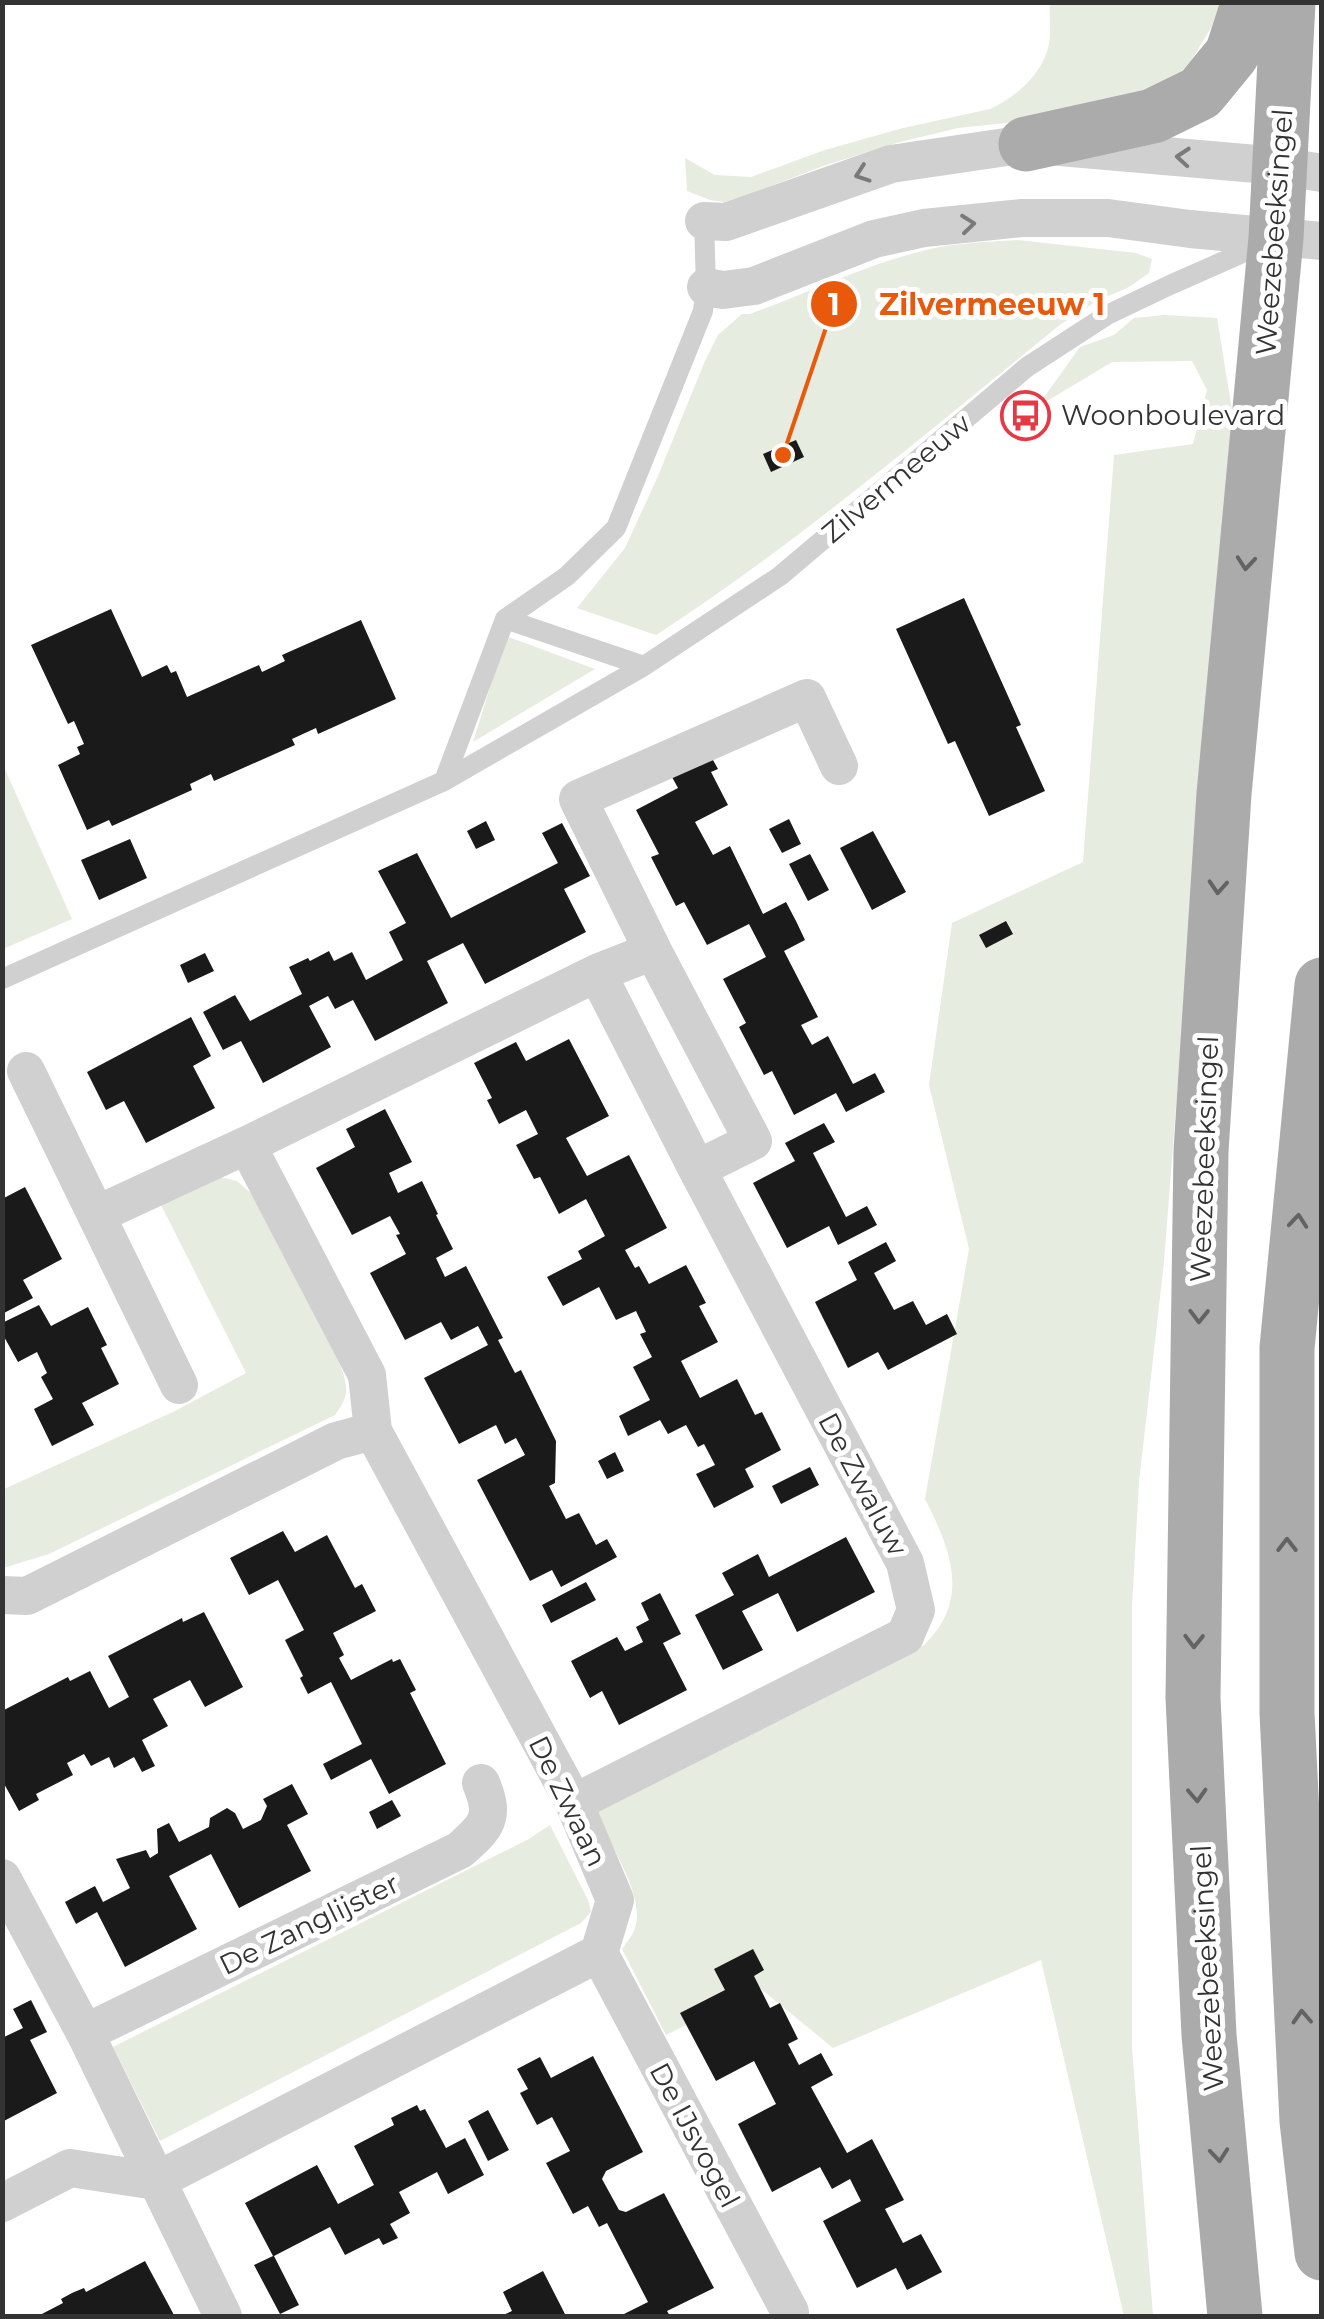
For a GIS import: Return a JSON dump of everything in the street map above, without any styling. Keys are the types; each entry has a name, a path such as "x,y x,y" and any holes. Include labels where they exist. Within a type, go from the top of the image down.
{"main road":[{"path":"1026,144 1153,116 1200,92 1232,54 1249,2"},
{"name":"Weezebeeksingel","path":"1235,2316 1209,2035 1193,1698 1202,1151 1224,794 1299,240 1301,169 1288,2"},
{"path":"1322,985 1287,1348 1287,1713 1307,2122 1322,2254"}],"street":[{"path":"704,221 726,222 891,164 1026,144 1301,169"},
{"path":"706,288 754,286 874,238 924,228 1022,218 1108,218 1299,240"},
{"path":"696,1169 752,1142 578,799 807,698 839,766"},
{"path":"96,1214 248,1145 598,973 653,951"},
{"name":"De Zwaluw","path":"574,1803 905,1636 916,1610 905,1563 696,1169 598,973"},
{"path":"26,1071 179,1385"},
{"path":"2,1596 28,1596 336,1441 373,1431 366,1375 248,1145"},
{"name":"De Zwaan","path":"373,1431 574,1803 614,1900 599,1953"},
{"name":"De Zanglijster","path":"85,2033 460,1850 484,1828 491,1805 481,1784"},
{"path":"2,1878 85,2033 223,2316"},
{"path":"2,2203 70,2168 156,2181 599,1953"},
{"name":"De IJsvogel","path":"599,1953 790,2316"}],"lane":[{"path":"444,781 505,619 567,576 616,528 703,311 704,221"},
{"name":"Zilvermeeuw","path":"2,978 444,781 644,666 780,576 1027,367 1108,315 1170,285 1299,240"},
{"path":"505,619 644,666"}],"shaded area":[{"path":"1050,3 1221,3 1192,59 1173,81 1073,116 958,128 900,142 724,202 687,191 685,158 715,175 751,177 825,150 1000,104 1027,83 1046,55"},
{"path":"1018,240 1136,253 1152,259 1149,273 1061,324 812,524 656,635 577,608 625,548 718,335 742,314 918,252"},
{"path":"1134,318 1217,318 1233,416 1164,1262 1139,1482 1132,1606 1132,2048 1153,2316 1124,2316 1041,1960 833,2048 760,1988 666,2035 622,1949 635,1928 635,1900 623,1867 592,1809 924,1645 948,1610 952,1592 949,1556 925,1499 969,1249 929,1085 952,923 1083,862 1114,455 1193,444 1207,390 1192,361 1112,362 1037,407 1080,347 1114,335"},
{"path":"506,636 595,669 473,742"},
{"path":"3,765 72,919 2,949"},
{"path":"220,1177 237,1181 259,1200 340,1364 346,1391 340,1408 335,1415 49,1554 3,1568 2,1490 175,1411 246,1373 160,1203"},
{"path":"550,1825 588,1900 591,1912 581,1923 160,2141 113,2047"}],"building":[{"path":"796,440 804,457 771,472 763,454"},
{"path":"964,598 1021,725 1016,727 1045,791 989,816 955,741 948,744 896,629"},
{"path":"111,609 142,677 167,665 171,673 176,671 187,697 259,665 262,672 285,661 282,655 361,620 396,699 318,734 316,728 292,739 295,745 214,781 211,774 190,784 192,790 112,826 109,820 87,830 58,765 80,754 77,747 84,744 74,721 68,724 31,645"},
{"path":"708,751 718,769 711,772 728,805 695,822 713,855 730,846 763,914 786,902 796,921 805,940 784,951 818,1017 801,1025 812,1045 828,1036 853,1084 875,1073 885,1092 846,1112 836,1093 794,1115 772,1071 764,1075 739,1027 746,1023 723,979 766,957 749,924 707,945 684,902 676,906 651,857 659,854 636,810 678,788 667,768"},
{"path":"789,819 801,844 782,853 769,829"},
{"path":"486,821 495,840 476,849 467,831"},
{"path":"562,823 590,876 564,889 586,932 485,984 463,943 427,961 448,1003 375,1041 353,1000 335,1009 328,996 309,1006 331,1047 263,1083 241,1041 223,1050 203,1012 235,995 250,1021 302,994 289,967 329,951 334,961 352,952 366,980 403,960 389,932 406,923 378,871 417,853 451,918 558,863 542,833"},
{"path":"873,831 906,892 872,910 840,848"},
{"path":"130,839 147,878 99,900 81,860"},
{"path":"810,854 829,890 808,901 789,864"},
{"path":"1006,921 1013,934 986,948 979,935"},
{"path":"205,953 214,971 188,983 180,965"},
{"path":"191,1017 211,1056 193,1066 215,1108 146,1143 124,1101 106,1110 87,1072"},
{"path":"569,1039 609,1116 566,1138 587,1176 629,1155 667,1228 625,1250 649,1284 686,1265 706,1303 699,1306 718,1342 681,1361 700,1398 737,1379 755,1415 762,1412 781,1450 745,1469 754,1487 714,1508 696,1474 715,1465 704,1444 698,1447 686,1425 668,1434 660,1420 628,1436 619,1416 650,1400 633,1367 652,1357 640,1334 646,1332 636,1311 616,1320 599,1287 563,1306 547,1277 582,1259 578,1251 605,1236 586,1199 559,1214 540,1177 534,1179 516,1145 538,1134 526,1110 499,1124 487,1100 492,1098 474,1063 516,1042 526,1061"},
{"path":"385,1109 412,1162 389,1173 398,1193 422,1181 453,1249 436,1258 445,1277 466,1266 503,1338 498,1340 515,1373 521,1370 556,1441 555,1483 549,1486 566,1519 579,1513 596,1545 607,1539 617,1557 561,1587 552,1570 530,1581 477,1480 525,1455 516,1438 505,1444 496,1425 459,1444 424,1378 488,1345 478,1326 451,1340 441,1322 405,1340 370,1273 406,1254 396,1235 400,1234 390,1216 352,1235 316,1168 355,1147 346,1129"},
{"path":"824,1123 835,1142 813,1153 846,1217 867,1206 877,1225 838,1245 829,1226 787,1248 753,1183 795,1161 785,1143"},
{"path":"25,1187 62,1259 23,1280 33,1298 2,1314 2,1199"},
{"path":"886,1242 896,1261 874,1273 894,1310 913,1301 926,1325 947,1314 957,1334 888,1370 878,1352 848,1368 815,1302 857,1280 848,1262"},
{"path":"39,1305 51,1326 88,1307 107,1345 101,1348 119,1384 82,1403 94,1425 52,1446 34,1409 53,1399 41,1377 47,1373 37,1352 18,1362 2,1333 2,1323"},
{"path":"615,1452 624,1471 607,1479 598,1461"},
{"path":"810,1467 819,1485 781,1504 772,1486"},
{"path":"283,1531 295,1552 327,1535 355,1588 362,1584 376,1611 333,1633 344,1655 339,1658 351,1680 392,1659 400,1659 416,1690 410,1693 446,1764 389,1794 371,1759 331,1780 323,1764 362,1744 331,1682 308,1694 285,1640 304,1630 278,1580 249,1595 230,1558"},
{"path":"846,1537 875,1592 797,1632 778,1593 742,1611 763,1650 723,1670 695,1615 734,1595 722,1573 758,1554 769,1577"},
{"path":"586,1582 596,1600 551,1623 542,1605"},
{"path":"660,1593 681,1634 663,1643 687,1690 619,1725 602,1691 590,1698 571,1661 617,1637 625,1651 643,1642 636,1627 649,1620 641,1603"},
{"path":"204,1612 243,1687 205,1707 190,1680 153,1699 168,1726 142,1740 155,1766 142,1772 134,1757 114,1768 109,1757 91,1766 84,1754 67,1763 73,1775 36,1794 39,1800 19,1811 2,1780 2,1711 68,1677 70,1681 90,1671 109,1708 129,1697 108,1656 182,1618 183,1622"},
{"path":"292,1784 308,1814 287,1825 311,1871 239,1908 211,1854 169,1876 197,1929 125,1967 97,1912 76,1924 65,1902 95,1886 103,1902 130,1888 116,1859 146,1850 150,1858 158,1853 157,1829 169,1823 179,1842 209,1827 210,1818 227,1808 235,1813 243,1829 261,1820 267,1806 263,1799"},
{"path":"392,1800 401,1816 377,1829 369,1812"},
{"path":"753,1949 764,1970 754,1976 770,2008 780,2003 798,2039 788,2044 799,2065 821,2053 833,2075 811,2087 847,2153 872,2139 904,2200 885,2209 903,2243 921,2234 942,2272 907,2290 896,2268 857,2288 823,2221 861,2201 850,2179 832,2189 820,2167 772,2192 738,2124 776,2104 754,2061 716,2081 680,2013 725,1990 714,1969"},
{"path":"31,2000 47,2032 30,2040 57,2093 2,2122 2,2038 23,2028 13,2009"},
{"path":"593,2056 643,2152 606,2171 602,2179 619,2210 626,2212 664,2193 714,2288 667,2311 670,2316 620,2316 648,2302 607,2223 599,2227 588,2206 573,2214 546,2163 570,2151 552,2117 537,2125 520,2093 528,2089 517,2069 540,2057 551,2078"},
{"path":"417,2105 420,2111 425,2109 446,2148 465,2138 484,2175 448,2194 437,2172 399,2192 410,2213 390,2224 398,2238 383,2245 379,2238 345,2255 330,2227 274,2256 299,2305 280,2314 254,2265 273,2256 245,2203 317,2165 338,2204 374,2185 354,2146 394,2125 391,2118"},
{"path":"488,2110 509,2150 488,2161 468,2121"},
{"path":"145,2261 174,2315 38,2316 63,2303 61,2299 72,2293 84,2288 86,2292"},
{"path":"543,2271 566,2316 501,2316 512,2311 503,2292"}],"place":[{"name":"Woonboulevard","path":"1026,415"},
{"name":"Zilvermeeuw 1","path":"783,455"}]}
